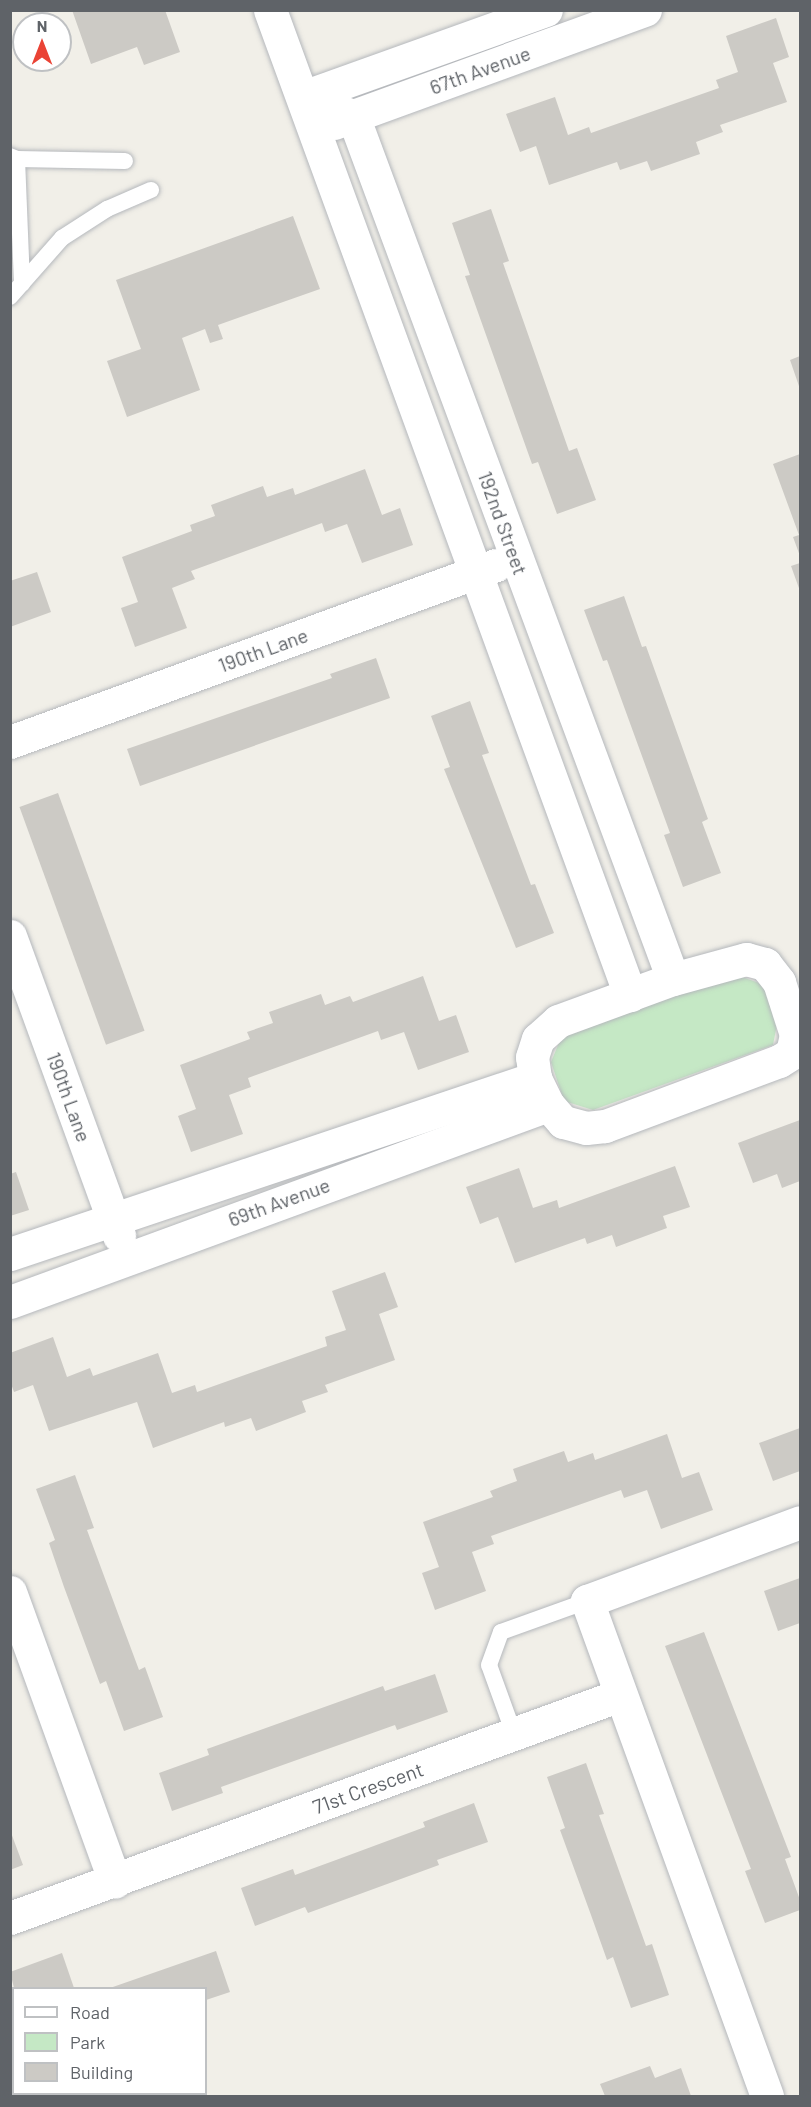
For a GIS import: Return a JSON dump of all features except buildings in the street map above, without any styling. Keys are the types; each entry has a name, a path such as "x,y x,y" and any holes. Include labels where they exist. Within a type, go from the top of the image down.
{"street":[{"path":"270,10 630,995"},
{"name":"67th Avenue","path":"303,97 546,10"},
{"name":"67th Avenue","path":"315,130 645,10"},
{"path":"303,97 353,116"},
{"name":"192nd Street","path":"353,116 673,979"},
{"name":"190th Lane","path":"10,742 516,558"},
{"name":"190th Lane","path":"10,936 127,1257"},
{"path":"746,959 765,964 790,978 796,1035 792,1053 779,1062 605,1126 586,1128 563,1122 542,1091 532,1057 538,1039 558,1021 673,979 746,959"},
{"name":"69th Avenue","path":"10,1254 112,1217 542,1091"},
{"name":"69th Avenue","path":"10,1302 542,1091"},
{"path":"767,2097 587,1601 801,1522"},
{"path":"10,1592 115,1882"},
{"name":"71st Crescent","path":"10,1918 115,1882 620,1695"}],"lane":[{"path":"22,284 14,157 125,161"},
{"path":"10,297 62,238 107,209 151,189"},
{"path":"514,1734 489,1665 501,1632 587,1601"}],"green space":[{"path":"731,973 765,985 778,1019 773,1045 593,1110 564,1101 551,1062 563,1033"}]}
